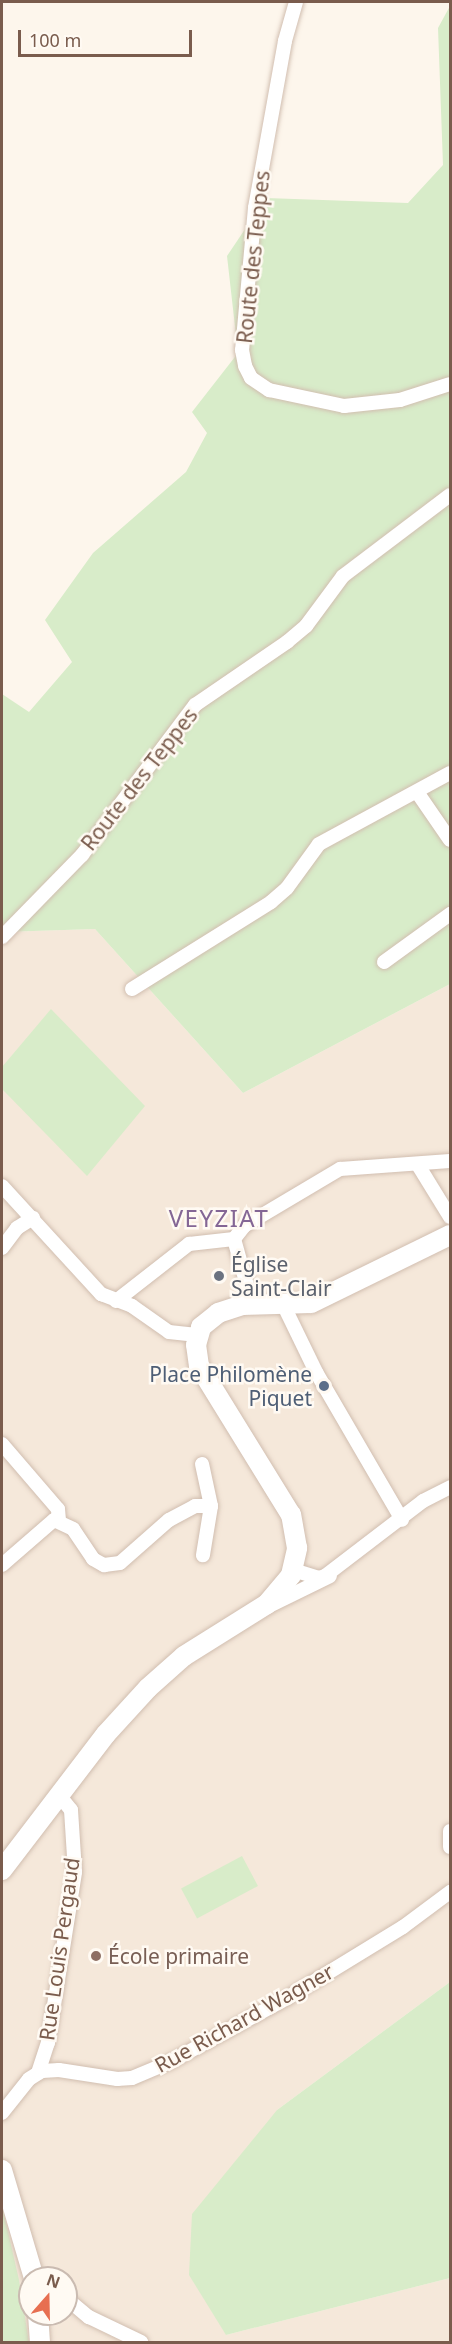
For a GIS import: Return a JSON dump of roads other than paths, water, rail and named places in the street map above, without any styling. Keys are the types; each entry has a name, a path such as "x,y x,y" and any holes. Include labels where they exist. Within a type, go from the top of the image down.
{"street":[{"name":"Route des Teppes","path":"296,2 285,41 255,207 242,350 245,366 251,378 269,390 344,406 400,400 450,384"},
{"name":"Route des Teppes","path":"2,937 82,855 195,705 287,642 306,626 344,576 450,495"},
{"path":"132,989 271,902 287,888 319,844 450,773"},
{"path":"417,792 450,840"},
{"path":"384,962 450,914"},
{"path":"116,1301 189,1244 234,1239 244,1226 340,1169 450,1161"},
{"path":"418,1165 450,1217"},
{"path":"2,1186 101,1294 132,1306 169,1332 198,1335"},
{"path":"2,1248 17,1228 33,1218"},
{"path":"2,1870 58,1794 125,1711 167,1669 259,1610 274,1597 293,1570 297,1540 291,1515 199,1366 198,1335 201,1327 218,1313 252,1303 311,1303 450,1235"},
{"path":"234,1239 252,1303"},
{"path":"283,1304 402,1520"},
{"path":"2,1444 58,1509 59,1520"},
{"path":"202,1464 211,1506 203,1555"},
{"path":"259,1610 317,1586 423,1501 450,1487"},
{"path":"59,1520 73,1529 93,1559 104,1564 120,1563 169,1520 195,1506 211,1506"},
{"path":"2,1565 43,1526 59,1520"},
{"path":"293,1570 319,1578 340,1566"},
{"name":"Rue Louis Pergaud","path":"38,2073 48,2043 75,1872 72,1815 58,1794"},
{"path":"450,1831 450,1847"},
{"name":"Rue Richard Wagner","path":"38,2073 59,2070 117,2079 146,2073 286,1998 403,1927 450,1892"},
{"path":"2,2113 38,2073"},
{"path":"2,2170 30,2266"},
{"path":"78,2308 89,2317 141,2343"},
{"path":"39,2326 40,2343"}],"place":[{"name":"Église Saint-Clair","path":"219,1276"},
{"name":"Place Philomène Piquet","path":"324,1386"},
{"name":"École primaire","path":"96,1956"}],"district":[{"name":"VEYZIAT","path":"219,1218"}]}
